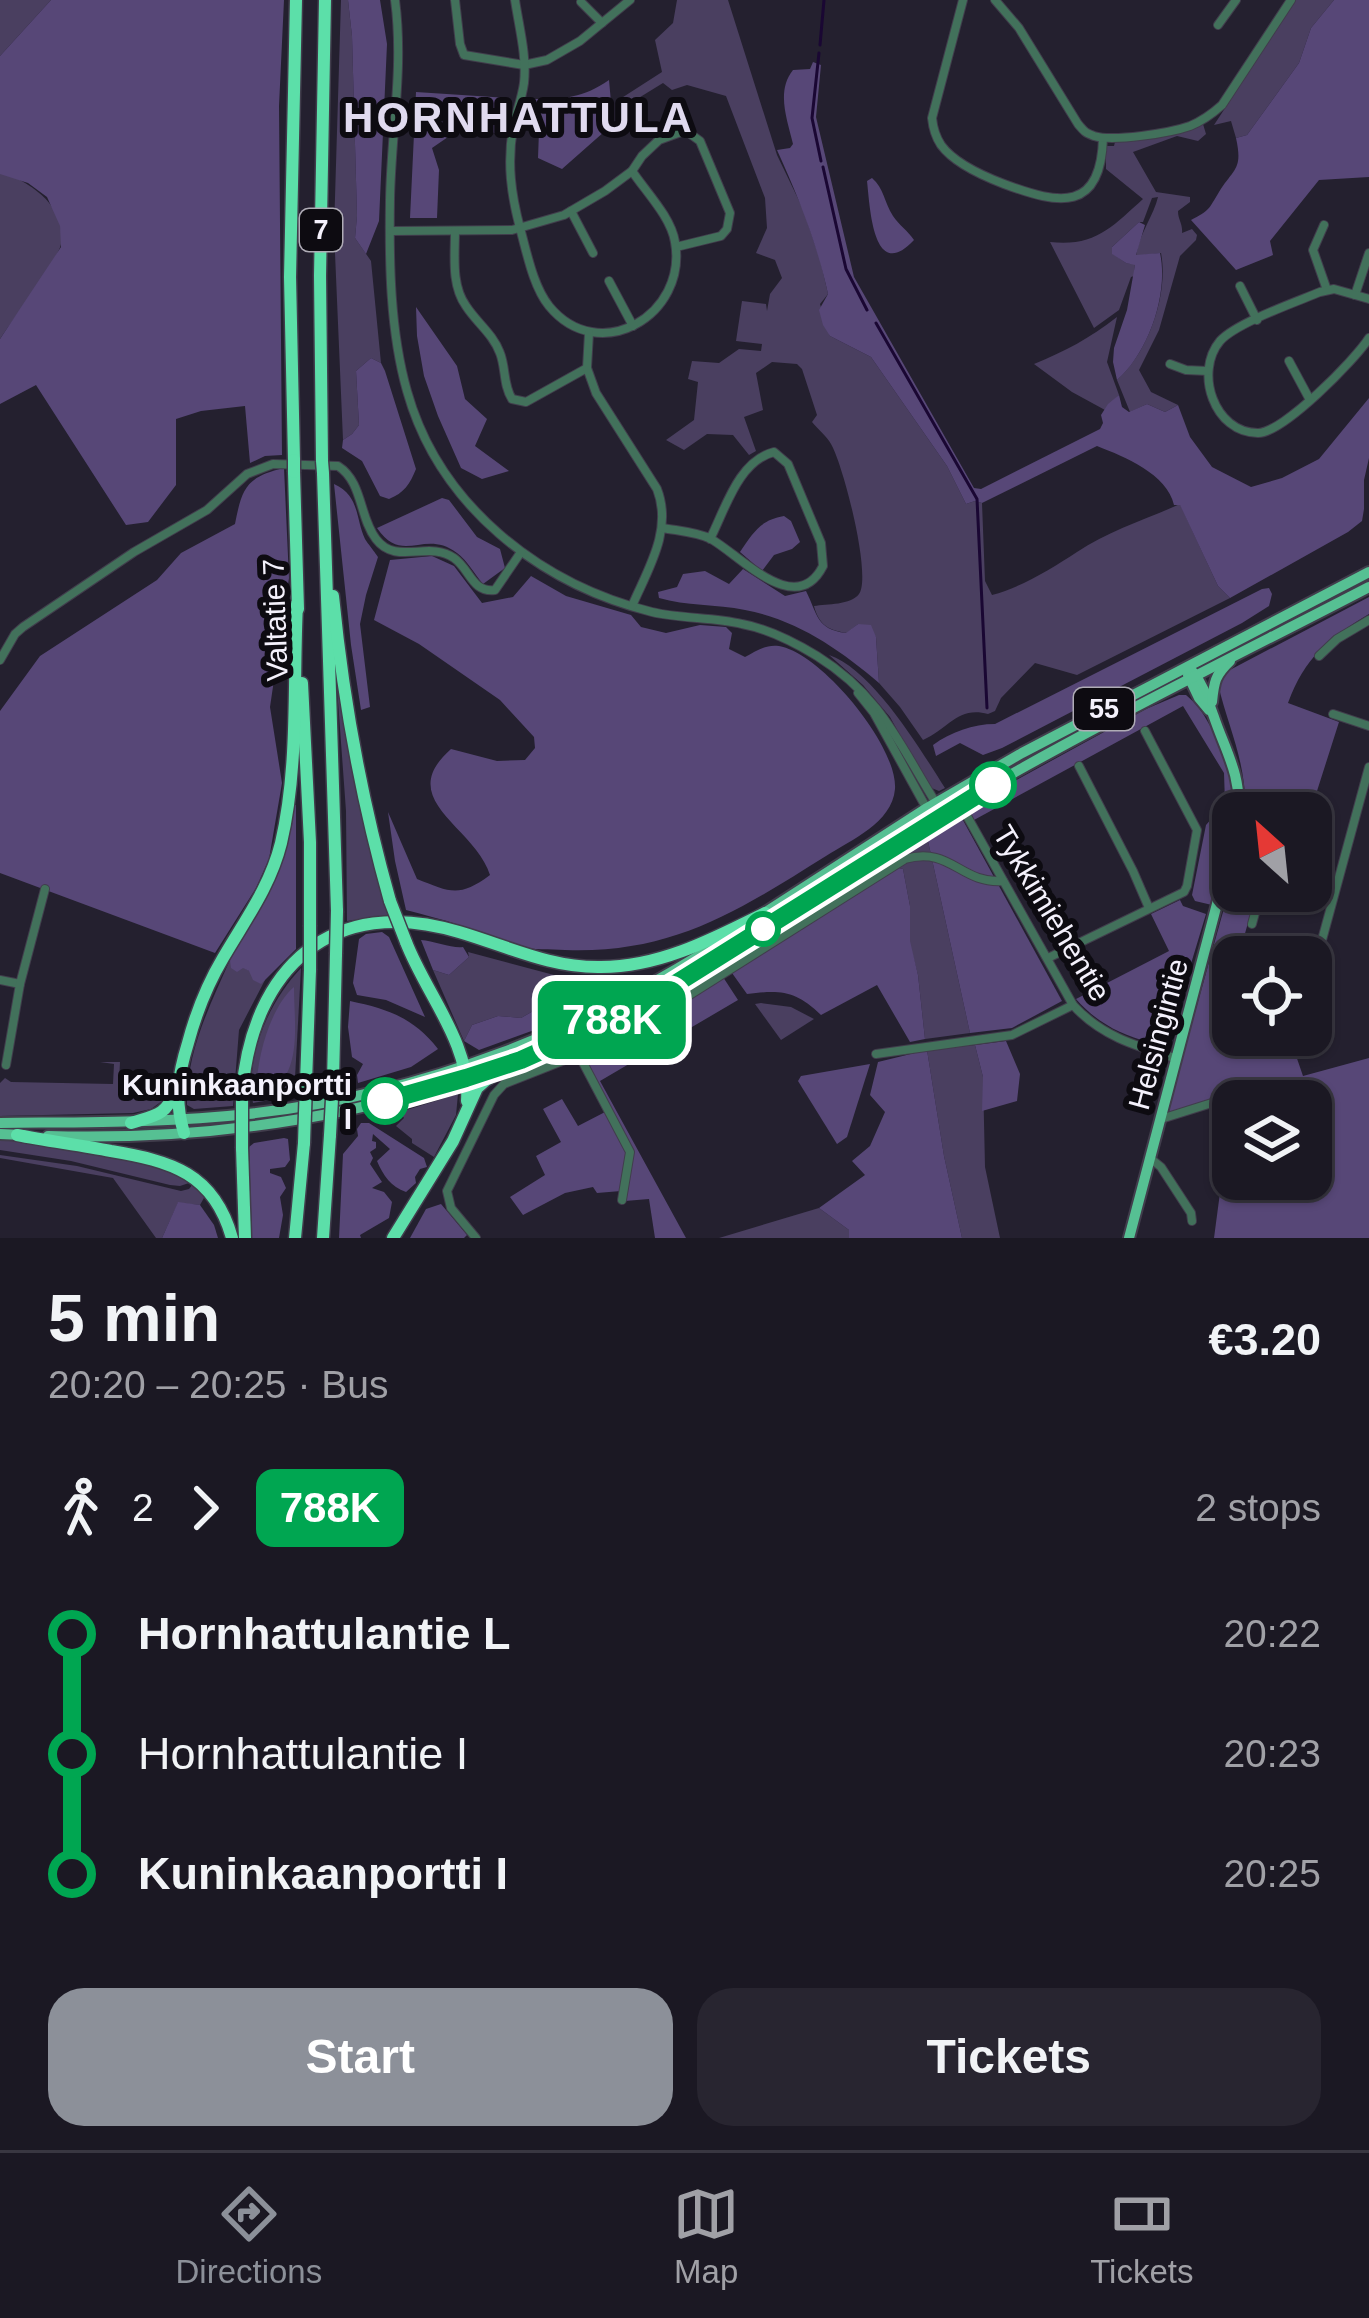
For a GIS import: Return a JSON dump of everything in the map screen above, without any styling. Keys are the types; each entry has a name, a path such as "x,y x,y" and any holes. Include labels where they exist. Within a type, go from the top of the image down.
{"highway":[{"name":"Valtatie 7","path":"296,0 290,277 297,604 310,842 304,1143 296,1238"},
{"name":"Valtatie 7","path":"323,1238 337,911 322,467 325,0"},
{"path":"323,531 364,794 390,901 466,1072 463,1120"},
{"path":"131,1123 168,1109 197,1010 268,881 280,847 292,754 297,604"},
{"path":"244,1238 242,1093 253,1028 282,975 308,950 344,930 381,922 429,925 531,958 599,968 667,956 765,913"},
{"path":"392,1238 453,1141 477,1088 521,1060"},
{"path":"177,1090 182,1126"},
{"path":"17,1135 178,1167 211,1194 232,1238"}],"main road":[{"path":"1191,673 1369,572"},
{"path":"1191,673 1369,587"},
{"path":"1239,653 1212,685 1212,711 1239,792"},
{"path":"1191,673 1199,698 1212,711"},
{"name":"55","path":"466,1072 623,1000 1055,735 1191,673"},
{"name":"55","path":"0,1134 72,1137 320,1115 521,1060 637,1008 672,987 933,810"},
{"name":"Helsingintie","path":"1129,1238 1214,912"},
{"name":"55","path":"0,1123 182,1126"}],"street":[{"path":"395,0 399,82 390,201 397,341 416,421 455,490 484,523 521,552 581,586 655,613 758,628 832,666 878,707 933,810"},
{"path":"455,0 464,55 524,64 558,55 630,0"},
{"path":"515,0 524,85 508,166 520,228 539,289 550,308 589,333 633,326 651,315 669,291 675,273 671,230 632,171"},
{"path":"963,0 932,118 944,149 992,180 1062,200 1088,188 1098,175 1103,138"},
{"path":"995,0 1019,28 1078,124 1103,138 1180,129 1204,119 1222,105 1291,0"},
{"path":"1218,25 1236,0"},
{"path":"581,2 602,23"},
{"path":"391,231 520,228 571,212 632,171 648,149 674,132 689,133 700,141 728,204 729,222 714,239 676,247"},
{"path":"571,212 593,253"},
{"path":"1324,225 1313,250 1327,290"},
{"path":"455,231 459,294 495,342 512,399 526,402 587,368"},
{"path":"1355,295 1369,253"},
{"path":"609,281 633,326"},
{"path":"1240,286 1257,320"},
{"path":"1369,298 1327,290 1231,332 1211,358 1208,371 1214,404 1245,431 1259,434 1280,427 1369,338"},
{"path":"589,333 587,368 607,412 662,503 664,528 632,607"},
{"path":"1289,361 1310,400"},
{"path":"1170,364 1208,371"},
{"path":"664,528 710,539 782,586 810,583 823,566 824,553 788,464 774,452 757,459 743,474 710,539"},
{"path":"0,660 16,634 40,614 207,510 247,474 274,464 345,470 374,537 383,547 397,553 449,555 480,589 495,590 521,552"},
{"path":"1319,656 1369,620"},
{"path":"1333,714 1369,725"},
{"path":"1048,958 1184,892 1198,835 1195,822 1145,731"},
{"path":"1079,766 1149,908"},
{"path":"1323,936 1369,767"},
{"name":"Tykkimiehentie","path":"963,809 1073,1005 1103,1032 1175,1058"},
{"path":"476,1238 451,1208 447,1191 494,1095 512,1079 623,1037 904,859 934,856 980,880 1003,881"},
{"path":"1332,884 1336,885"},
{"path":"6,1065 20,984 45,890"},
{"path":"1252,925 1255,912"},
{"path":"0,980 20,984"},
{"path":"876,1054 1012,1035 1073,1005"},
{"path":"579,1055 630,1152 622,1200"},
{"path":"1161,1118 1212,1103"},
{"path":"1150,1158 1161,1167 1192,1221"}],"shaded area":[{"path":"0,0 51,0 0,56"},
{"path":"51,0 284,0 279,106 282,455 250,463 245,406 176,419 176,485 148,522 126,525 36,385 0,404 0,339 61,247 60,226 47,197 28,183 0,174 0,56"},
{"path":"341,0 348,0 352,36 355,238 371,261 381,363 371,358 356,371 359,425 343,440 334,230"},
{"path":"348,0 380,0 387,44 379,221 366,254 355,238"},
{"path":"677,0 728,0 777,155 820,259 828,294 820,304 830,336 871,357 947,466 966,504 982,503 985,581 992,595 1180,504 1218,586 1230,598 1077,675 1035,663 1001,698 995,711 968,713 923,740 879,683 876,637 858,624 847,633 830,628 814,606 855,598 862,583 862,566 842,473 831,444 812,422 817,415 802,369 797,364 772,362 756,373 763,410 744,417 756,451 749,455 733,435 707,434 684,450 666,440 694,420 698,382 688,379 692,361 719,363 739,349 761,351 762,344 736,341 742,301 766,304 767,311 770,294 782,278 775,260 756,253 767,228 765,198 726,96 687,85 672,90 663,83 624,107 620,99 662,72 655,40 673,23"},
{"path":"1296,0 1334,0 1311,28 1299,63 1247,135 1236,138 1231,121 1214,125"},
{"path":"1334,0 1369,0 1369,177 1319,180 1270,241 1273,255 1236,270 1191,220 1208,209 1233,173 1238,163 1236,138 1247,135 1299,63 1311,28"},
{"path":"813,62 821,65 816,117 854,277 974,488 981,489 1100,429 1101,415 1119,395 1129,412 1147,404 1165,412 1178,405 1190,437 1212,467 1251,487 1319,459 1369,398 1362,521 1230,598 1218,586 1180,505 1174,505 1163,484 1143,468 1097,446 982,503 966,504 947,466 871,357 830,336 823,325 819,310 828,294 824,275 777,150 793,144 784,106 788,78 793,70 810,69"},
{"path":"609,80 613,124 562,169 538,158 539,131 518,128 526,99 569,97"},
{"path":"416,92 508,98 500,134 464,126 432,148 439,170 437,218 410,218"},
{"path":"1203,124 1206,134 1198,141 1177,136 1133,152 1156,192 1190,197 1178,214 1182,233 1192,229 1197,235 1180,256 1159,330 1139,370 1151,392 1178,405 1165,412 1147,404 1130,412 1117,380 1147,339 1159,304 1161,253 1136,256 1158,197 1152,198 1143,222 1112,247 1113,254 1135,264 1134,276 1119,310 1094,328 1050,242 1091,238 1143,199 1106,169 1106,146"},
{"path":"0,170 44,197 58,218 61,244 0,339"},
{"path":"872,178 893,216 914,240 900,251 890,253 876,237 867,181"},
{"path":"1139,222 1145,225 1136,255 1160,253 1159,304 1147,339 1117,380 1114,348 1135,265 1112,254 1112,247"},
{"path":"416,307 457,366 465,399 487,419 475,446 509,471 482,479 461,468 424,376"},
{"path":"1117,317 1107,362 1119,395 1105,410 1034,364 1077,344"},
{"path":"371,358 385,371 416,469 406,487 389,499 380,496 362,461 342,448 343,440 359,425 356,371"},
{"path":"284,468 289,578 270,707 282,783 269,859 215,953 0,873 0,711 40,656 157,580 181,553 235,524 248,486 261,475"},
{"path":"334,484 353,501 365,539 378,557 360,624 370,707 361,710 351,645"},
{"path":"442,498 449,500 477,537 500,549 505,568 483,584 461,556 445,546 396,544 377,528"},
{"path":"784,516 800,542 774,555 762,571 740,552 763,524"},
{"path":"432,556 454,566 482,603 513,597 531,576 566,596 631,615 641,627 666,633 700,625 726,627 732,633 729,649 745,657 770,646 796,652 854,704 884,750 895,789 886,812 858,837 733,911 672,937 639,945 524,948 406,910 388,812 417,879 446,890 470,887 490,875 434,798 435,767 451,749 497,761 525,760 535,748 534,737 500,700 419,644 374,620 390,560"},
{"path":"743,569 785,596 806,591 819,620 829,628 846,633 858,624 871,625 879,683 833,648 782,621 745,610 659,598 658,592 677,587 683,574 705,571 729,584"},
{"path":"1269,588 1269,606 1242,623 1002,748 983,755 960,743 936,756 933,745 947,736 995,724"},
{"path":"1369,597 1369,614 1320,651 1302,673 1288,703 1339,722 1317,792 1245,792 1218,684 1226,672"},
{"path":"829,655 846,663 878,693 945,788 929,787 890,717"},
{"path":"337,687 388,916 347,921 346,811"},
{"path":"1186,695 1202,712 1221,748 1232,792 1225,792 1224,773 1183,706 974,820 967,807 1146,709"},
{"path":"293,805 296,949 261,984 249,971 231,968 230,960 268,892"},
{"path":"959,813 1062,1001 1012,1028 970,1033 926,832"},
{"path":"1212,818 1212,905 1195,901 1192,895 1206,825"},
{"path":"926,832 970,1033 925,1039 903,869 878,863"},
{"path":"878,863 903,869 925,1039 910,1042 877,985 821,1015 787,994 747,994 727,966"},
{"path":"1180,900 1183,906 1206,914 1171,1030 1160,1027 1149,1042 1109,1026 1076,999 1169,951 1151,914"},
{"path":"1223,912 1251,912 1244,936 1216,936"},
{"path":"382,932 389,937 425,1017 386,1000 357,995 353,983 359,939"},
{"path":"421,940 463,947 469,957 449,975 433,970"},
{"path":"1212,951 1212,1056 1296,1056 1303,1076 1369,1058 1369,1238 1214,1238 1219,1200 1332,1200 1332,1080 1212,1080 1212,1100 1167,1113"},
{"path":"468,952 554,975 553,994 521,1018 498,1016 472,1025 464,1041 433,970 449,975 469,957"},
{"path":"230,960 265,980 239,1030 233,1106 194,1109 187,1105 195,1049"},
{"path":"301,968 294,1096 253,1103 253,1066 262,1030"},
{"path":"554,975 603,978 621,991 479,1050 464,1041 472,1025 498,1016 521,1018 542,1006 553,994"},
{"path":"723,977 738,1000 600,1081 686,1238 655,1238 649,1199 625,1201 633,1152 585,1059 619,1043"},
{"path":"294,987 290,1067 283,1080 257,1098 265,1038 277,1009"},
{"path":"350,1001 399,1016 438,1049 411,1067 358,1083 363,1064 352,1057"},
{"path":"755,1004 791,1007 814,1019 781,1040"},
{"path":"1006,1041 1020,1074 1017,1101 982,1111 983,1077 975,1045"},
{"path":"975,1045 983,1077 985,1167 1000,1238 962,1238 927,1050"},
{"path":"927,1050 962,1238 849,1238 849,1230 819,1208 865,1175 852,1161 870,1146 885,1112 870,1095 878,1062"},
{"path":"100,1062 120,1062 119,1082 163,1092 162,1101 133,1113 0,1116 0,1083 5,1078 11,1082 113,1084 114,1064"},
{"path":"870,1064 847,1137 837,1144 798,1081 801,1076"},
{"path":"458,1094 456,1115 434,1157 396,1126 404,1118 400,1112"},
{"path":"562,1099 578,1126 607,1111 628,1152 621,1191 597,1193 593,1187 565,1193 523,1215 510,1197 545,1175 536,1156 561,1142 543,1109"},
{"path":"361,1123 369,1123 424,1158 427,1167 420,1169 416,1183 406,1192 396,1187 377,1161 390,1149 373,1134 376,1148 370,1152 370,1164 382,1182 372,1188 384,1192 392,1202 389,1218 361,1238 339,1238 343,1154 358,1136"},
{"path":"284,1138 290,1160 285,1167 270,1169 286,1188 280,1197 279,1238 252,1238 249,1147"},
{"path":"0,1139 161,1165 192,1182 170,1185 0,1150"},
{"path":"0,1155 77,1166 181,1191 193,1184 205,1196 200,1205 178,1203 162,1238 156,1238 113,1178"},
{"path":"178,1202 200,1205 218,1238 162,1238"},
{"path":"441,1204 467,1235 410,1238 426,1209"},
{"path":"819,1208 849,1230 849,1238 719,1238"}],"waterway":[{"path":"820,45 824,0"},
{"path":"819,53 812,118 821,161"},
{"path":"823,167 846,269 867,310"},
{"path":"876,323 977,499 987,708"}],"bus line":[{"name":"788K","path":"385,1101 521,1060 637,1008 993,785"}],"place":[{"name":"Kuninkaanportti I","path":"385,1101"}],"district":[{"name":"HORNHATTULA","path":"519,117"}]}
